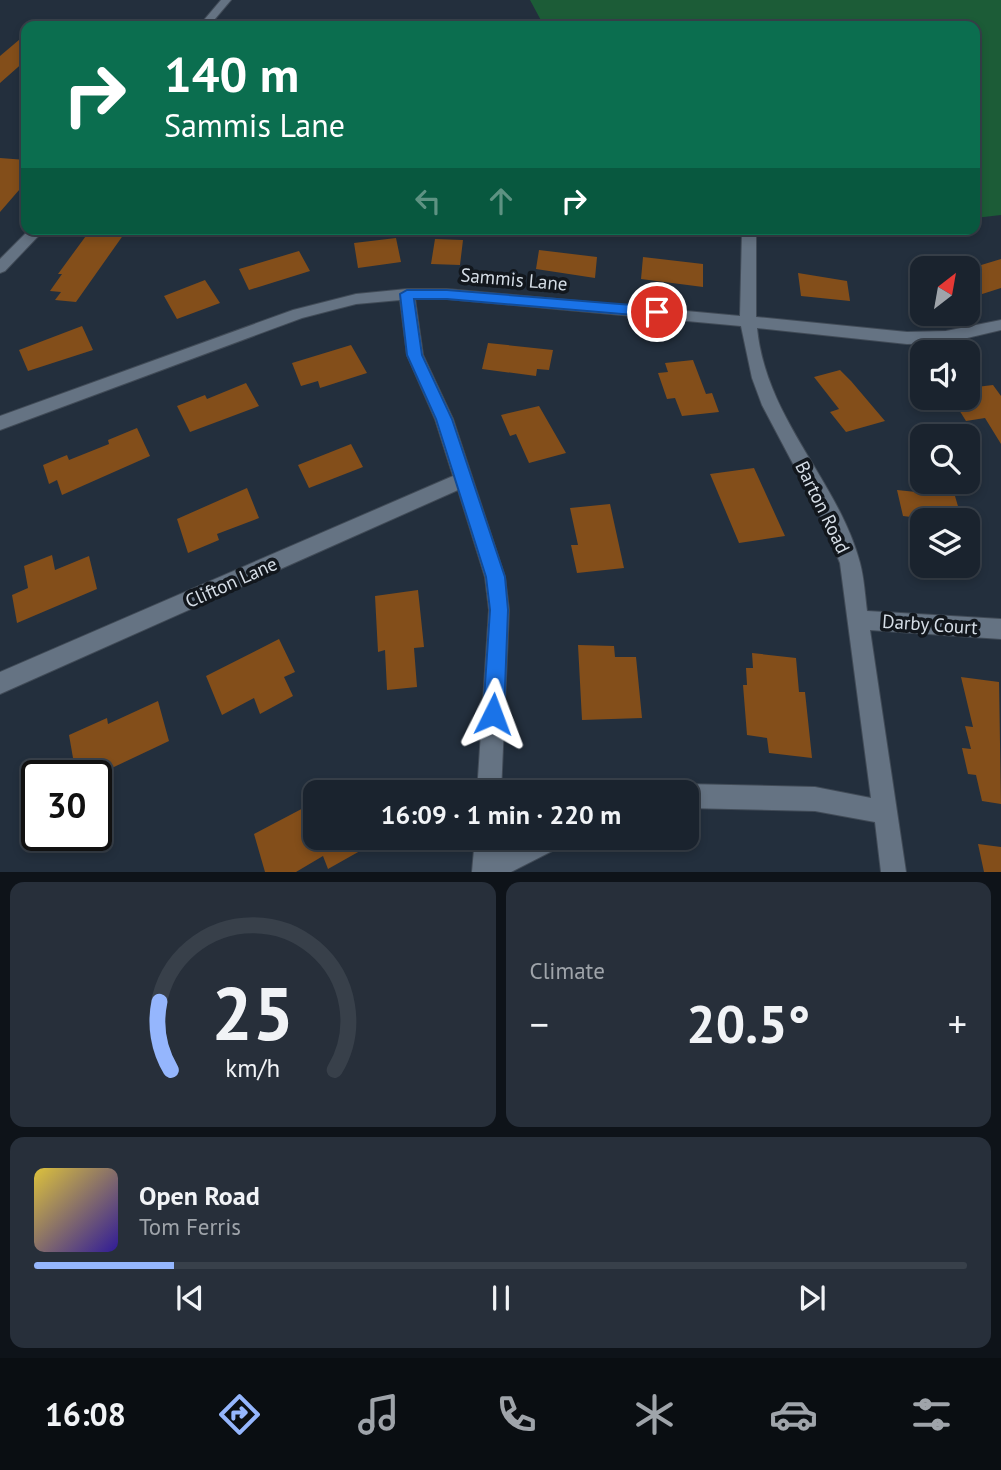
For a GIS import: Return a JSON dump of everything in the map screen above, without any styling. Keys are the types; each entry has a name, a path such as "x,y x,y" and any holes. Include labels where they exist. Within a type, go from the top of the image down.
{"street":[{"path":"208,21 226,0"},
{"path":"0,268 32,235"},
{"name":"Barton Road","path":"748,235 748,322 752,351 762,385 840,533 850,563 894,872"},
{"path":"407,294 415,355 444,419 495,577 499,610 490,780"},
{"name":"Sammis Lane","path":"0,423 298,314 356,299 407,294 460,295 907,338 946,337 1001,325"},
{"name":"Clifton Lane","path":"0,683 463,480"},
{"name":"Darby Court","path":"859,620 1001,629"},
{"path":"699,796 815,799 884,812"},
{"path":"484,871 486,850"},
{"path":"484,871 527,850"}],"green space":[{"path":"530,0 1001,0 1001,215 980,217 980,21 541,21"}],"building":[{"path":"21,38 21,64 0,83 0,56"},
{"path":"0,158 21,160 21,188 0,212"},
{"path":"87,235 123,235 76,302 55,300 61,292 50,291 62,274 58,274"},
{"path":"396,238 401,262 358,268 354,243"},
{"path":"435,239 463,240 460,265 431,264"},
{"path":"539,250 597,257 595,278 536,269"},
{"path":"299,251 310,271 249,290 239,269"},
{"path":"643,257 703,264 703,287 641,279"},
{"path":"1001,259 1001,288 980,295 980,265"},
{"path":"798,273 847,281 850,301 801,296"},
{"path":"205,280 220,303 177,319 164,296"},
{"path":"82,326 93,350 28,371 19,350"},
{"path":"488,343 553,350 549,370 537,369 536,376 482,369"},
{"path":"351,345 367,373 320,388 318,381 301,386 292,363"},
{"path":"693,360 706,394 712,393 719,412 682,416 675,398 667,399 658,373 668,372 665,363"},
{"path":"840,370 885,421 846,432 830,412 839,409 814,377"},
{"path":"246,383 259,406 190,432 177,406 205,395 207,399"},
{"path":"993,385 1001,396 1001,444 985,418 966,421 959,410 980,410 980,387"},
{"path":"539,406 566,453 529,463 516,434 510,436 501,415"},
{"path":"137,428 150,456 62,495 57,480 49,484 43,465 67,455 69,460 109,444 108,440"},
{"path":"351,444 363,467 309,488 298,465"},
{"path":"754,468 785,536 739,543 710,474"},
{"path":"247,488 259,518 217,534 219,540 188,553 177,519"},
{"path":"897,490 910,491 910,494 955,496 958,508 910,508 910,517 903,516"},
{"path":"610,504 624,568 577,573 571,545 578,545 570,508"},
{"path":"52,555 55,570 89,556 97,589 17,623 12,595 28,588 24,566"},
{"path":"418,590 424,647 414,648 417,687 387,690 385,650 378,652 375,596"},
{"path":"279,639 295,672 284,677 293,696 260,714 254,698 222,715 206,676"},
{"path":"578,645 614,646 615,657 636,657 642,718 582,720"},
{"path":"752,653 796,658 799,692 805,692 812,758 769,753 767,738 747,735 743,685 747,685 746,668 753,668"},
{"path":"961,677 999,682 1001,804 982,801 976,775 968,774 962,748 971,749 965,726 973,727"},
{"path":"158,701 169,741 112,768 112,760 73,760 69,735 107,718 108,724"},
{"path":"303,808 303,850 362,850 328,869 323,856 296,872 265,872 254,834"},
{"path":"978,844 1001,847 1001,872 984,872"}],"route":[{"path":"493,714 499,610 495,577 444,419 415,355 407,294 447,294 657,312"}]}
